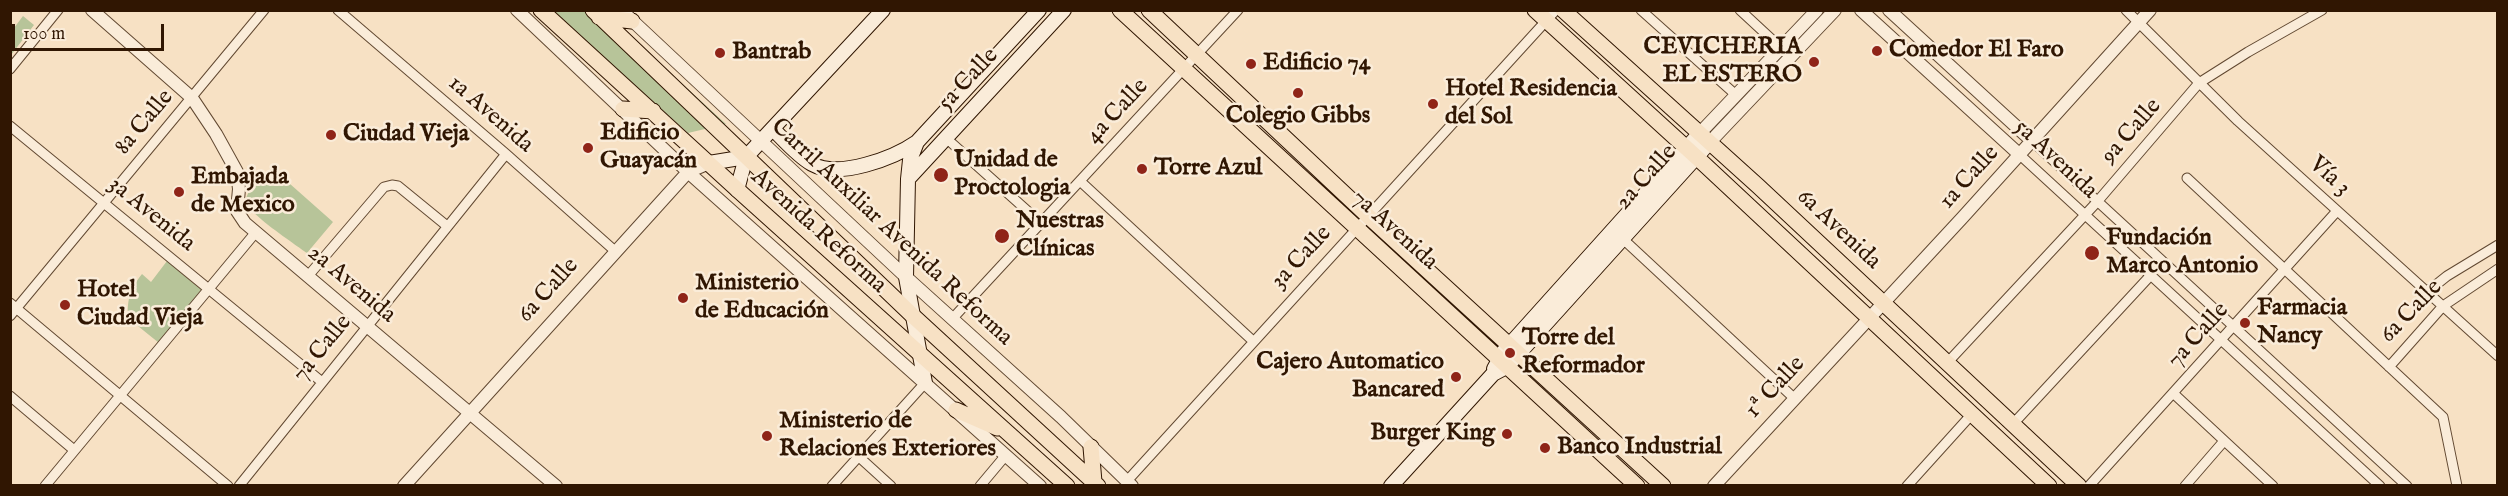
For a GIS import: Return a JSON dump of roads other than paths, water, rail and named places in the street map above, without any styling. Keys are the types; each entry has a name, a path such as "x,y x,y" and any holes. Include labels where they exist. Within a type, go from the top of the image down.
{"main road":[{"name":"Avenida Reforma","path":"541,10 737,190 1067,486"},
{"path":"737,190 746,157 774,130 883,10"},
{"name":"5a Calle","path":"774,130 808,161 825,169 848,167 890,158 917,142 1039,10"},
{"name":"5a Calle","path":"908,180 1064,10"},
{"name":"7a Avenida","path":"1120,10 1637,486"},
{"name":"7a Avenida","path":"1149,10 1368,216 1663,486"},
{"name":"6a Avenida","path":"1563,10 1948,362 2079,486"},
{"path":"596,14 626,16"},
{"name":"Avenida Reforma","path":"596,14 912,315 1096,484"},
{"name":"6a Avenida","path":"1546,14 2049,486"},
{"path":"623,109 652,111"},
{"name":"2a Calle","path":"1515,349 1704,138"},
{"name":"5a Calle","path":"917,142 910,160 908,180 906,277 925,382"},
{"name":"2a Calle","path":"1391,486 1503,361 1623,239 1691,152"},
{"name":"6a Calle","path":"709,163 746,157"},
{"path":"956,410 1011,434"},
{"path":"1091,447 1096,484"}],"street":[{"path":"10,69 58,10"},
{"name":"2a Avenida","path":"92,10 192,98 216,134 237,172 239,189 237,211 245,223 556,486"},
{"name":"8a Calle","path":"13,309 105,203 264,10"},
{"name":"1a Avenida","path":"338,10 615,251"},
{"path":"517,10 688,172 1040,486"},
{"name":"4a Calle","path":"953,318 1238,10"},
{"path":"1641,10 1736,94"},
{"path":"1740,10 1781,48"},
{"name":"2a Calle","path":"1704,138 1736,94 1817,10"},
{"name":"2a Calle","path":"1704,138 1835,10"},
{"name":"5a Avenida","path":"1861,10 2380,486"},
{"name":"5a Avenida","path":"1889,10 2097,202 2235,325 2407,486"},
{"name":"Vía 3","path":"2126,10 2199,83 2498,356"},
{"name":"1a Calle","path":"1869,319 2150,10"},
{"name":"9a Calle","path":"1948,362 2097,202 2199,83 2322,10"},
{"name":"3a Calle","path":"1129,483 1546,14"},
{"name":"Carril Auxiliar Avenida Reforma","path":"626,16 1129,483"},
{"name":"3a Avenida","path":"10,126 322,382"},
{"path":"946,138 1041,223"},
{"name":"7a Calle","path":"239,486 506,154"},
{"name":"6a Calle","path":"404,486 688,172 709,163"},
{"path":"2187,178 2443,417 2457,486"},
{"path":"1080,181 1253,341"},
{"path":"308,276 384,188 392,185 398,186 447,226"},
{"name":"7a Calle","path":"2089,486 2337,211"},
{"path":"45,486 256,232"},
{"path":"1623,239 1795,399"},
{"name":"6a Calle","path":"2427,292 2447,276 2498,245"},
{"name":"6a Calle","path":"2389,367 2443,306 2498,269"},
{"path":"2013,424 2150,276"},
{"path":"13,309 228,486"},
{"name":"1ª Calle","path":"1714,486 1869,319"},
{"path":"832,486 925,382"},
{"path":"2173,393 2273,486"},
{"path":"10,396 74,450"},
{"path":"1907,486 1972,414"},
{"path":"2185,486 2224,441"},
{"path":"980,486 1006,455"},
{"path":"858,456 891,486"}],"place":[{"name":"Comedor El Faro","path":"1877,51"},
{"name":"Bantrab","path":"720,53"},
{"name":"CEVICHERIA EL ESTERO","path":"1814,62"},
{"name":"Edificio 74","path":"1251,64"},
{"name":"Colegio Gibbs","path":"1298,93"},
{"name":"Hotel Residencia del Sol","path":"1433,104"},
{"name":"Ciudad Vieja","path":"331,135"},
{"name":"Edificio Guayacán","path":"588,148"},
{"name":"Torre Azul","path":"1142,169"},
{"name":"Unidad de Proctologia","path":"941,175"},
{"name":"Embajada de Mexico","path":"179,192"},
{"name":"Nuestras Clínicas","path":"1002,236"},
{"name":"Fundación Marco Antonio","path":"2092,253"},
{"name":"Ministerio de Educación","path":"683,298"},
{"name":"Hotel Ciudad Vieja","path":"65,305"},
{"name":"Farmacia Nancy","path":"2245,323"},
{"name":"Torre del Reformador","path":"1510,353"},
{"name":"Cajero Automatico Bancared","path":"1456,377"},
{"name":"Burger King","path":"1507,434"},
{"name":"Ministerio de Relaciones Exteriores","path":"767,436"},
{"name":"Banco Industrial","path":"1545,448"}]}
